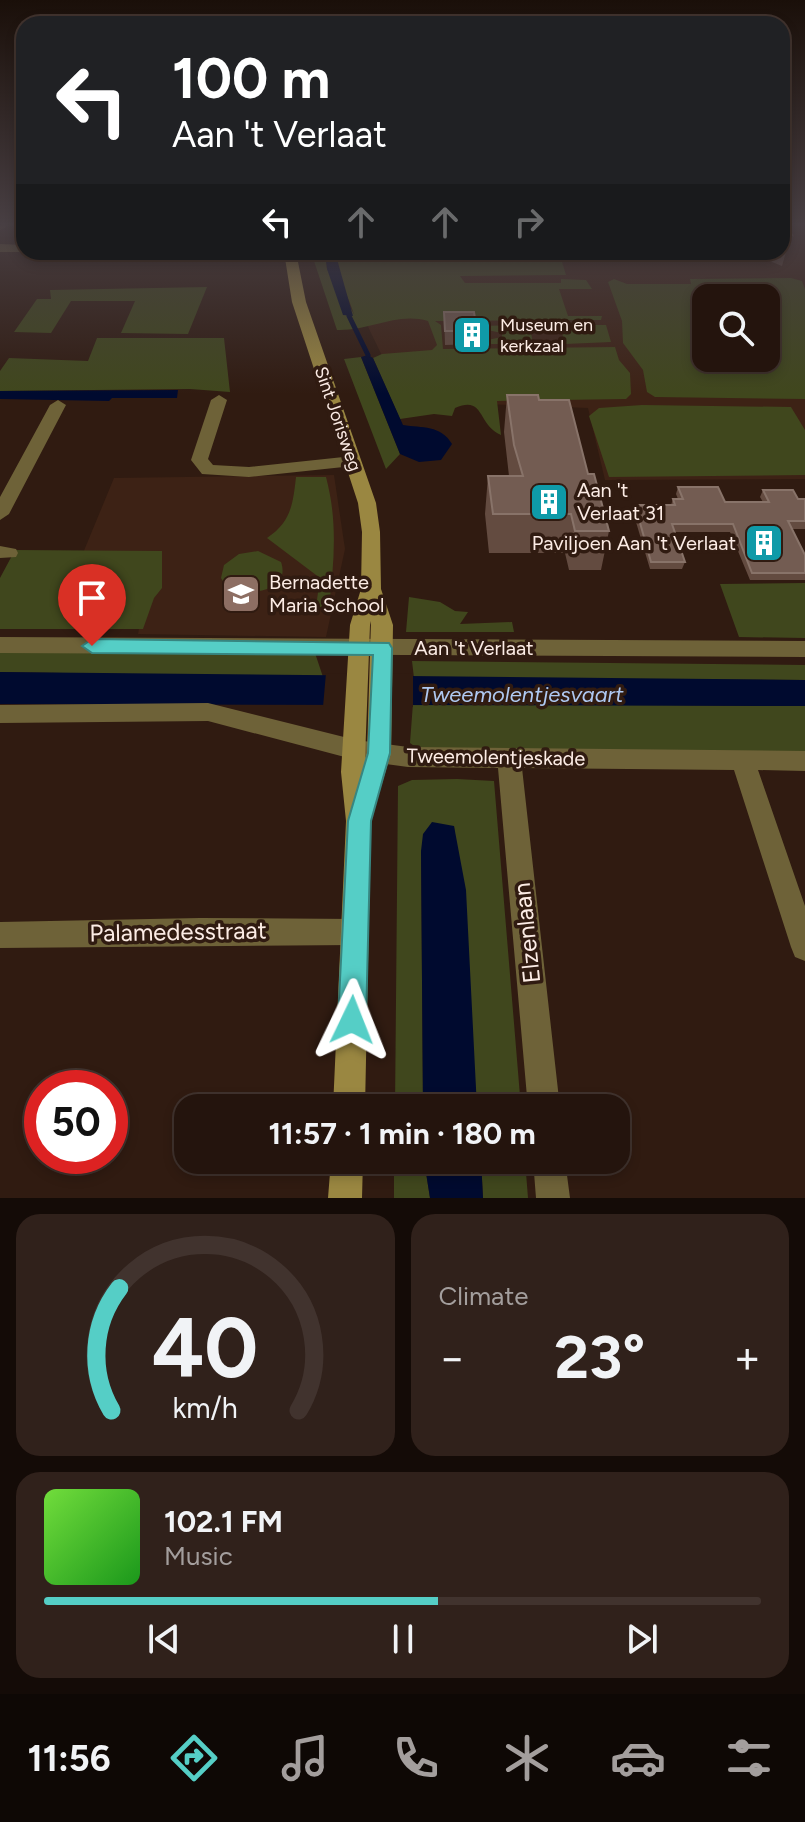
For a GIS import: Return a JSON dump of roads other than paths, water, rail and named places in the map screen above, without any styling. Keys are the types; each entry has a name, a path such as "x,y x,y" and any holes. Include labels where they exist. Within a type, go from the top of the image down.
{"main road":[{"name":"Sint Jorisweg","path":"295,282 299,302 367,503 371,532 371,589 383,625 371,657 367,751 359,821 349,1094"},
{"path":"345,1198 346,1174"}],"street":[{"path":"219,400 199,460 208,470 263,471 353,461"},
{"path":"0,514 58,405"},
{"name":"Aan 't Verlaat","path":"0,645 371,657 805,649"},
{"name":"Tweemolentjeskade","path":"0,714 208,712 367,751 408,757 805,761"},
{"name":"Elzenlaan","path":"509,758 543,1094"},
{"path":"743,760 805,947"},
{"name":"Palamedesstraat","path":"0,935 355,932"},
{"path":"550,1174 553,1198"}],"water":[{"path":"331,282 343,282 353,316 343,315"},
{"path":"368,355 373,358 403,425 437,430 448,438 452,444 441,460 419,462 400,454 361,357"},
{"path":"178,390 177,398 112,398 109,401 0,399 0,391"},
{"name":"Tweemolentjesvaart","path":"0,672 805,680 805,706 0,704"},
{"path":"432,822 454,826 466,890 476,1094 423,1094 423,834"},
{"path":"426,1174 482,1174 483,1198 430,1198"}],"waterway":[{"path":"349,316 368,355"}],"place":[{"name":"Museum en kerkzaal","path":"472,335"},
{"name":"Aan 't Verlaat 31","path":"549,502"},
{"name":"Paviljoen Aan 't Verlaat","path":"764,543"},
{"name":"Bernadette Maria School","path":"241,594"}]}
